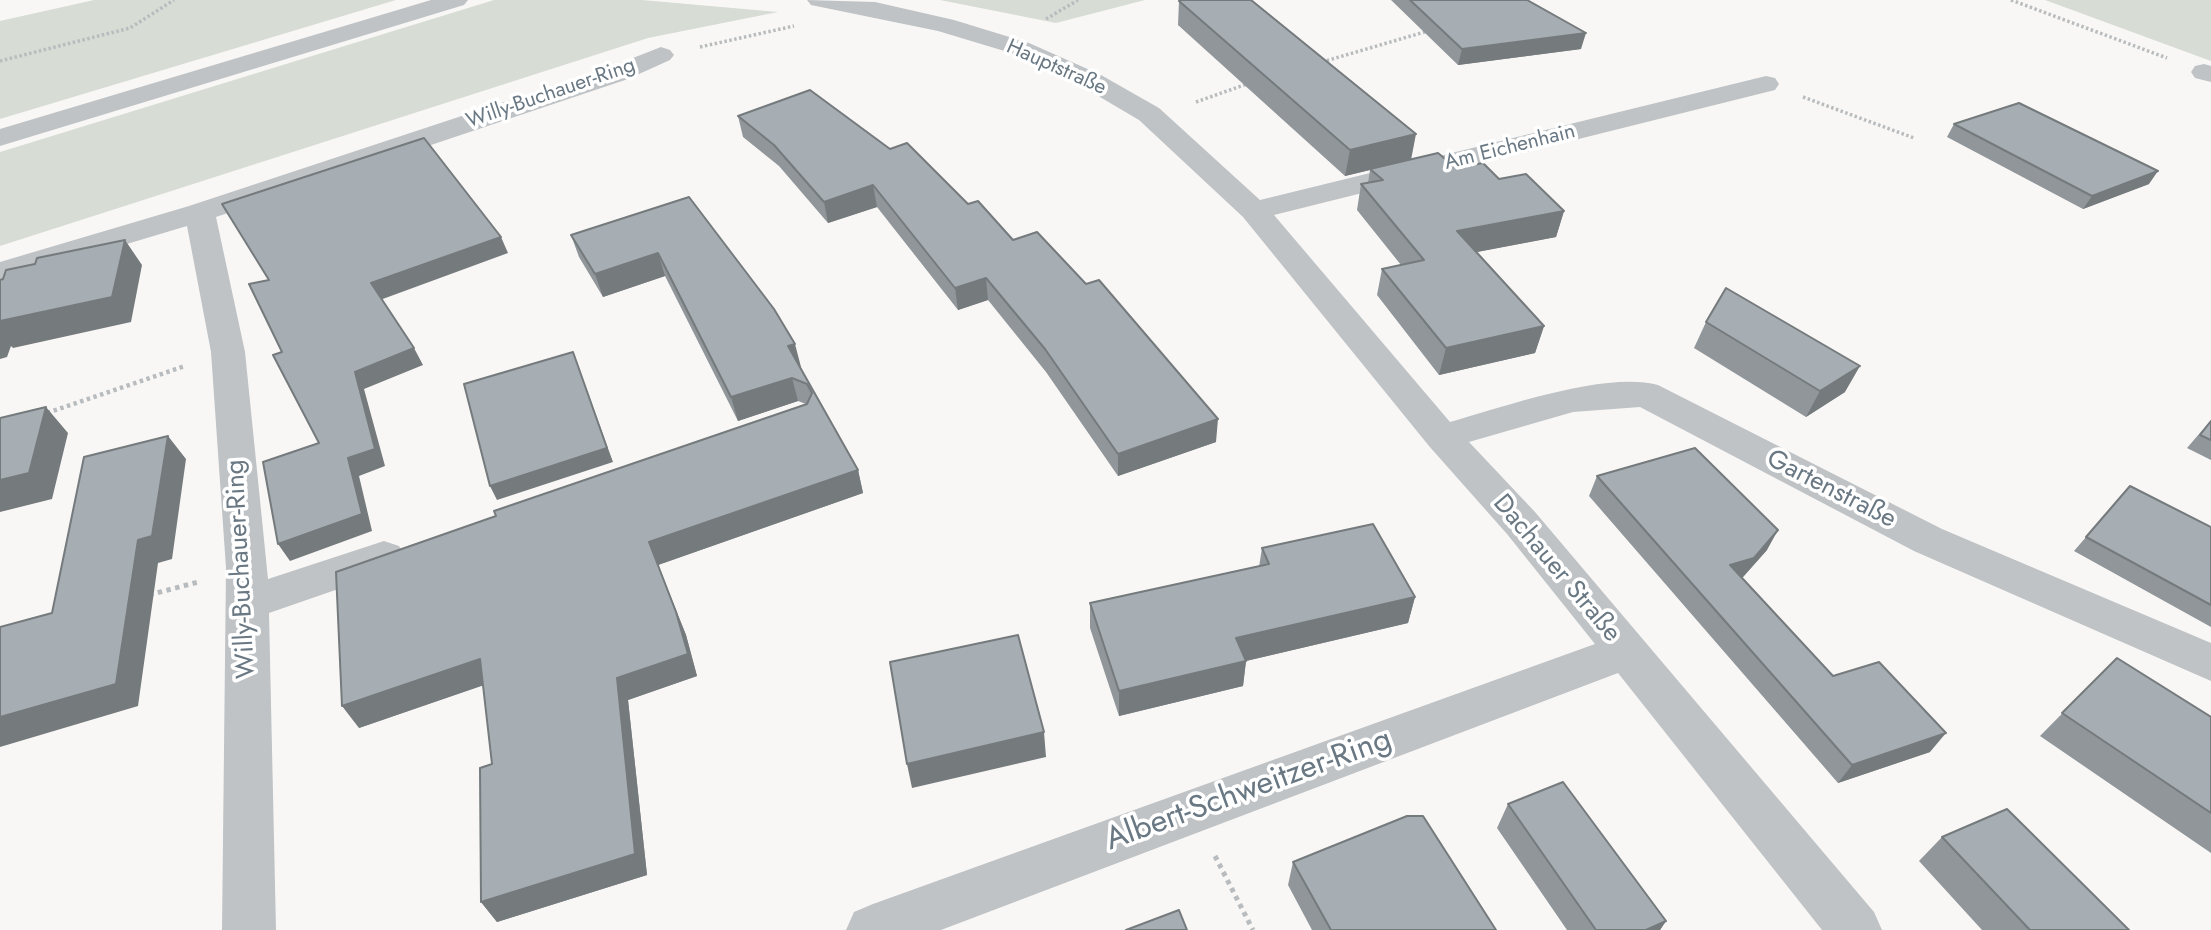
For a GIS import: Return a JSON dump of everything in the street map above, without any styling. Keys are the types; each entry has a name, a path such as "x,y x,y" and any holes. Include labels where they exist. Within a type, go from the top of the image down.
{"street":[{"path":"0,138 456,0"},
{"name":"Hauptstraße","path":"819,0 945,25 1020,48 1092,81 1149,114 1254,211"},
{"name":"Willy-Buchauer-Ring","path":"0,272 200,212 619,73 662,55"},
{"name":"Am Eichenhain","path":"1254,211 1766,84"},
{"name":"Dachauer Straße","path":"1254,211 1442,437 1521,523 1855,930"},
{"name":"Willy-Buchauer-Ring","path":"200,212 228,352 248,586 249,930"},
{"name":"Gartenstraße","path":"1442,437 1572,400 1645,394 1927,540 2211,663"},
{"path":"248,586 418,545"},
{"name":"Albert-Schweitzer-Ring","path":"873,930 1625,652"}],"path":[{"path":"0,61 130,28 174,0"},
{"path":"1045,20 1078,0"},
{"path":"2011,0 2207,73"},
{"path":"662,55 795,26"},
{"path":"1313,64 1432,29"},
{"path":"1149,114 1251,83"},
{"path":"1766,84 1914,138"},
{"path":"38,416 228,352"},
{"path":"143,597 248,586"},
{"path":"1192,812 1253,930"}],"shaded area":[{"path":"94,0 396,0 0,119 0,21"},
{"path":"494,0 642,0 778,12 648,38 0,246 0,152"},
{"path":"940,0 1145,0 1056,23"},
{"path":"2045,0 2211,0 2211,61"}],"building":[{"path":"1251,0 1416,134 1350,150 1179,1"},
{"path":"1410,0 1527,0 1586,33 1462,49"},
{"path":"810,90 890,149 907,143 968,204 978,201 1013,240 1037,232 1086,284 1099,280 1218,419 1118,454 1045,349 986,278 955,288 873,185 824,202 774,145 738,116"},
{"path":"2019,103 2158,171 2092,196 1954,124"},
{"path":"424,138 501,237 371,283 414,348 355,372 375,449 348,458 362,514 278,544 263,462 319,443 273,355 282,352 249,284 269,280 222,204"},
{"path":"1438,153 1456,168 1483,163 1499,179 1526,174 1564,211 1457,231 1544,326 1446,348 1382,269 1424,260 1361,184 1383,180 1370,169"},
{"path":"689,197 774,309 795,344 788,346 858,470 649,542 676,612 688,654 617,678 635,854 481,902 480,768 492,764 480,659 342,706 336,572 496,516 494,511 807,404 812,393 807,384 792,378 731,397 658,253 595,274 571,235"},
{"path":"125,240 112,297 0,321 0,280 6,270 35,264 37,258"},
{"path":"1726,288 1860,366 1820,391 1706,322"},
{"path":"573,352 607,448 490,486 464,384"},
{"path":"46,407 29,473 0,480 0,418"},
{"path":"2211,421 2211,440 2200,435"},
{"path":"168,436 152,536 138,540 116,684 0,717 0,627 52,613 84,457"},
{"path":"1695,448 1778,530 1754,558 1730,565 1833,676 1879,662 1946,733 1852,765 1597,476"},
{"path":"2130,486 2211,527 2211,605 2086,537"},
{"path":"1373,524 1415,597 1236,638 1246,661 1119,691 1090,603 1269,564 1262,548"},
{"path":"1018,635 1044,732 907,764 890,662"},
{"path":"2117,658 2211,717 2211,813 2062,713"},
{"path":"1563,782 1666,921 1646,930 1596,930 1508,804"},
{"path":"2007,809 2129,930 2030,930 1942,837"},
{"path":"1407,816 1423,816 1496,930 1331,930 1293,862"},
{"path":"1179,910 1187,930 1126,930"}]}
